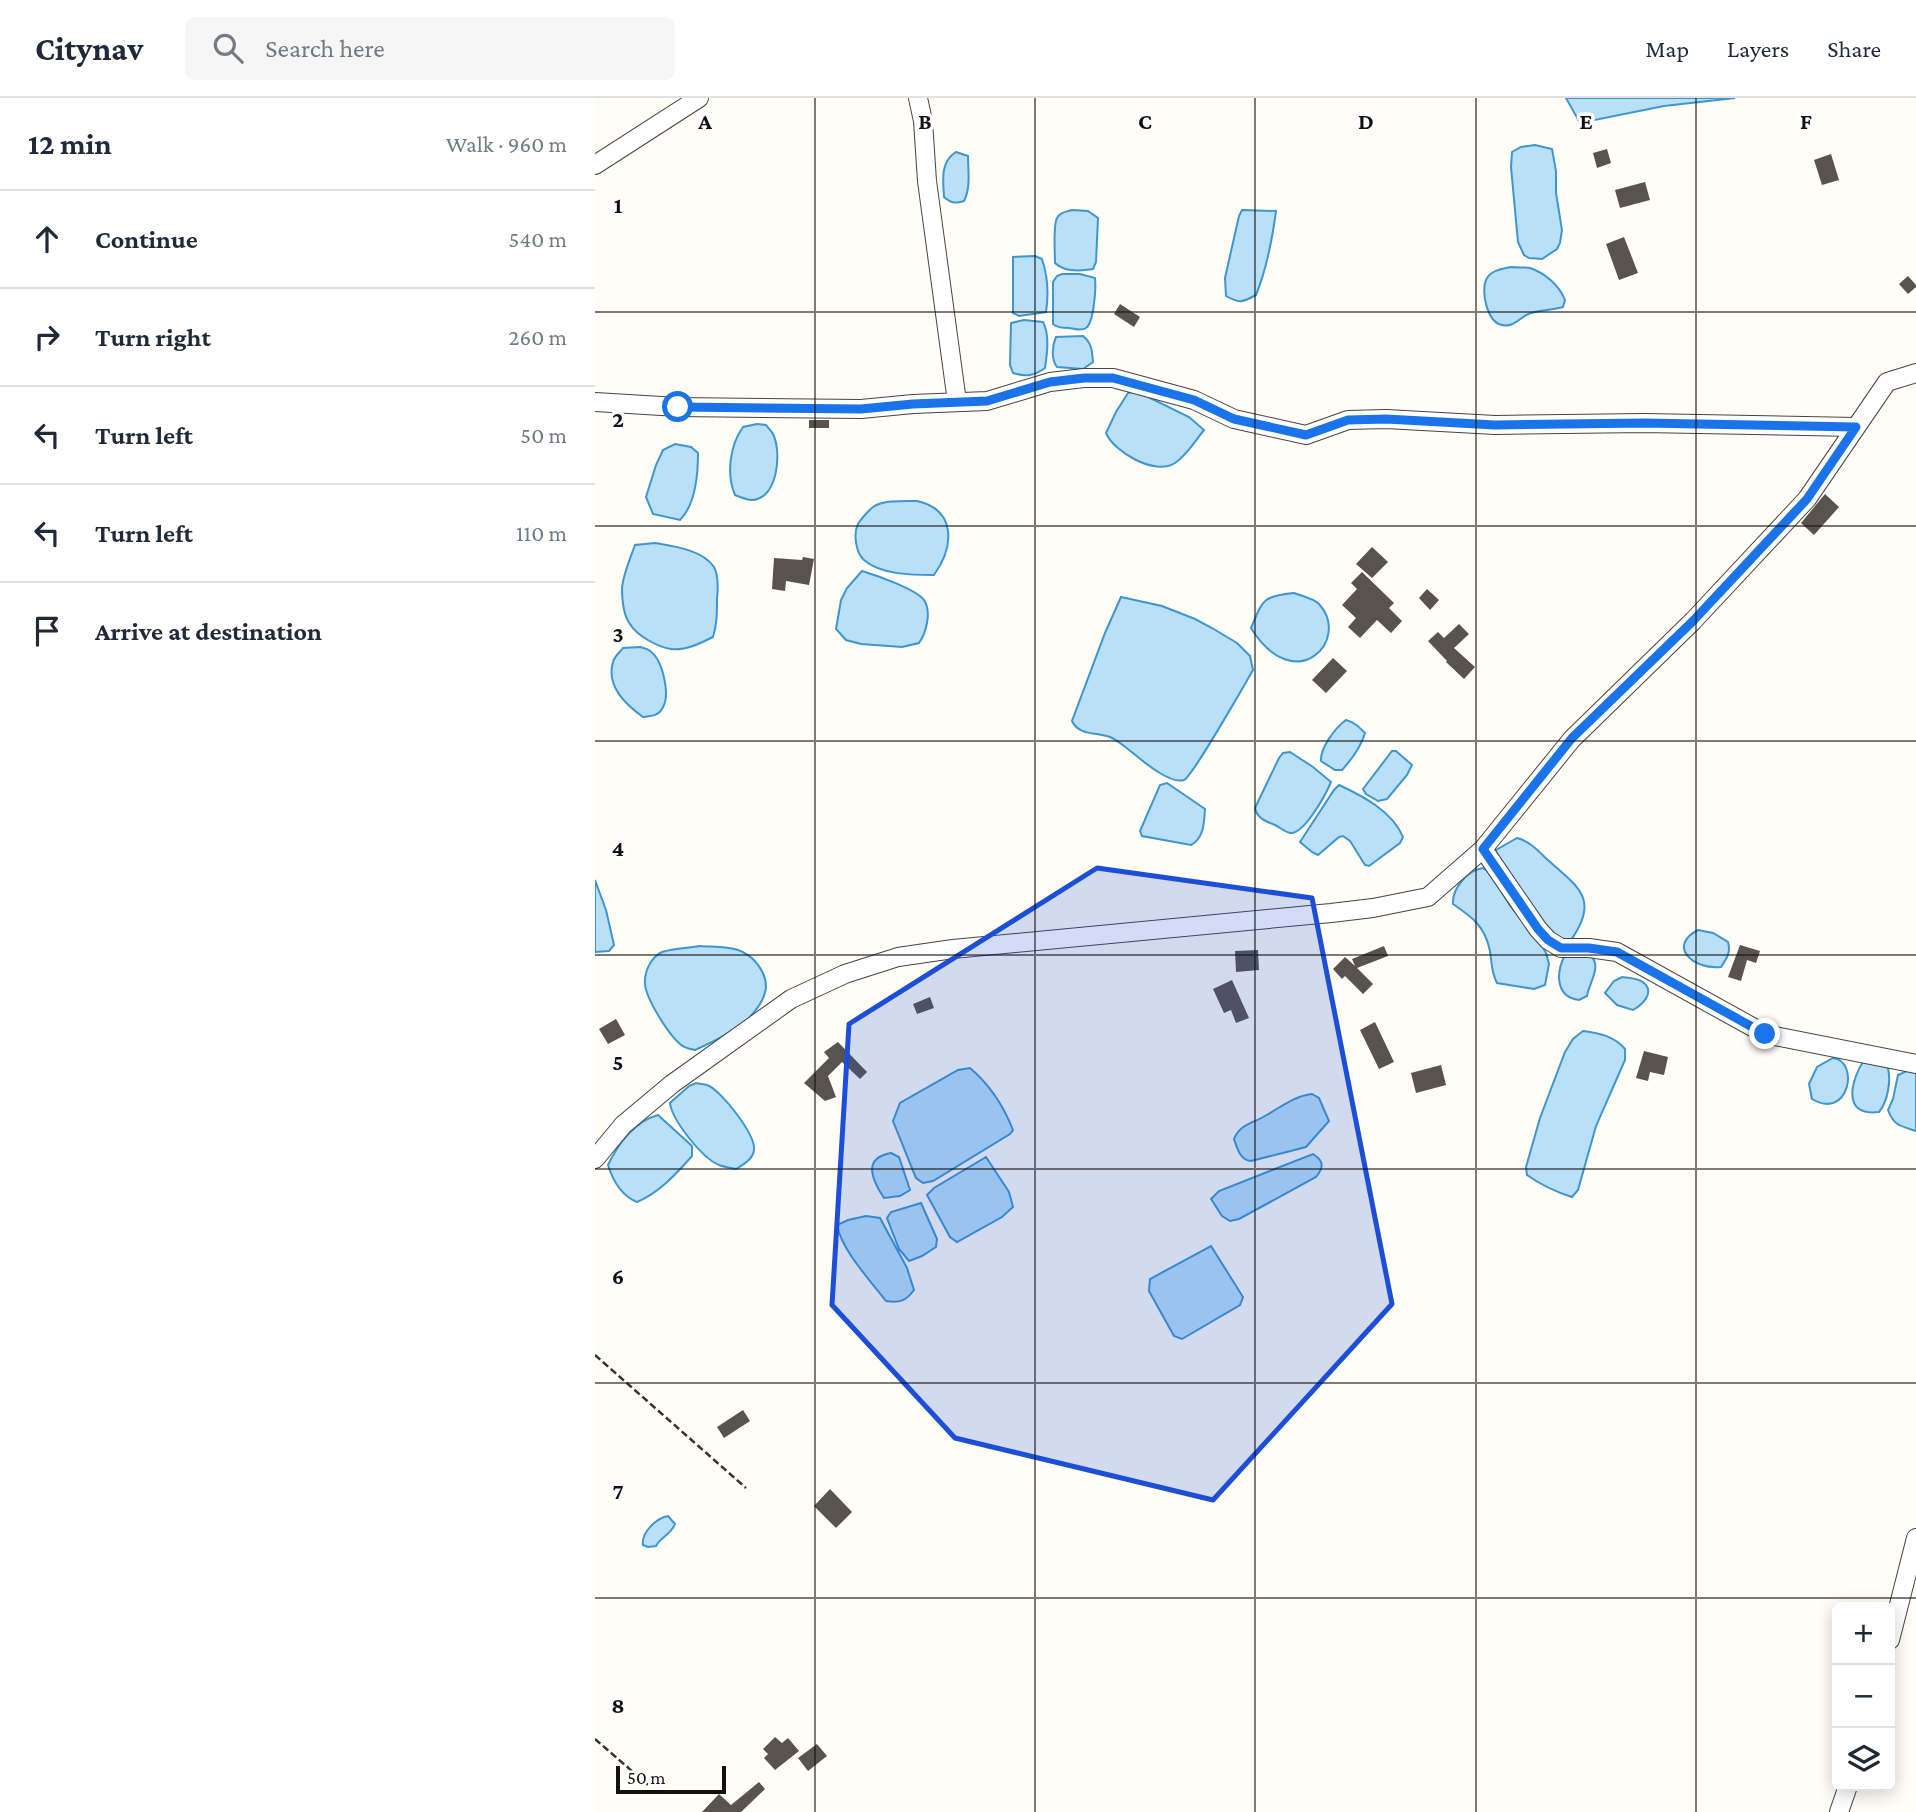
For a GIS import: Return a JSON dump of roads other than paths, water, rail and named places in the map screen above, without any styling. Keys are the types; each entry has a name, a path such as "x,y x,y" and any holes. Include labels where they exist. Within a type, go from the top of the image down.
{"street":[{"path":"595,165 699,98"},
{"path":"918,98 957,402"},
{"path":"595,1159 623,1125 671,1084 792,999 845,974 898,957 953,949 1319,915 1428,897 1483,849 1572,738 1693,621 1807,499 1887,382 1916,373"},
{"path":"595,402 788,410 861,409 987,401 1050,382 1113,378 1194,400 1234,419 1306,435 1348,420 1386,419 1495,425 1644,423 1856,427"},
{"path":"1483,849 1538,929 1548,940 1561,948 1617,952 1765,1034 1916,1064"},
{"path":"1895,1620 1916,1538"},
{"path":"1839,1812 1846,1791"}],"water":[{"path":"1566,98 1735,98 1664,106 1580,123"},
{"path":"1535,145 1552,149 1562,230 1557,249 1542,259 1524,255 1518,242 1511,167 1512,152 1521,147"},
{"path":"956,152 968,156 969,179 964,201 956,203 944,197 943,178 947,161"},
{"path":"1242,210 1276,211 1269,254 1256,295 1241,301 1226,296 1225,278"},
{"path":"1088,211 1098,218 1096,262 1093,269 1068,269 1055,263 1057,218 1063,212"},
{"path":"1035,256 1042,259 1046,272 1046,312 1019,316 1013,313 1013,257"},
{"path":"1511,267 1530,268 1546,276 1565,300 1563,307 1527,314 1510,325 1497,323 1486,305 1485,283 1492,273"},
{"path":"1062,274 1080,274 1095,278 1093,312 1089,325 1084,329 1061,328 1053,324 1053,282"},
{"path":"1024,320 1043,322 1047,339 1045,368 1026,375 1013,373 1010,365 1011,323"},
{"path":"1083,336 1090,344 1093,362 1083,369 1057,367 1053,352 1056,337"},
{"path":"1136,391 1189,417 1204,430 1175,463 1157,466 1136,460 1117,448 1106,433 1128,393"},
{"path":"766,425 773,434 777,463 768,492 761,498 750,500 735,495 730,469 735,442 743,427"},
{"path":"675,444 691,447 698,453 693,497 680,520 653,514 646,497 663,450"},
{"path":"917,501 939,512 948,531 945,553 934,575 888,571 864,560 857,548 856,533 858,524 865,515 882,503"},
{"path":"655,543 679,547 703,556 714,567 718,587 713,637 687,648 666,648 643,637 628,620 623,606 622,587 627,566 635,545"},
{"path":"862,571 904,587 924,600 928,610 927,622 919,643 902,647 861,644 846,640 836,629 841,600 847,588"},
{"path":"1294,593 1317,602 1327,618 1328,633 1324,646 1314,656 1301,661 1285,659 1268,649 1251,628 1265,601 1275,596"},
{"path":"1121,597 1162,606 1195,619 1237,643 1250,656 1253,670 1207,748 1184,780 1161,774 1114,739 1079,729 1072,721"},
{"path":"623,648 648,649 659,662 666,687 665,703 660,711 643,717 619,694 612,679 614,660"},
{"path":"1346,720 1365,733 1349,762 1342,770 1335,770 1321,761 1321,756 1329,739"},
{"path":"1392,751 1396,751 1412,765 1387,799 1378,801 1363,789"},
{"path":"1290,752 1331,782 1308,821 1296,832 1290,833 1262,819 1255,808 1279,758 1283,753"},
{"path":"1167,783 1205,809 1201,834 1191,845 1142,836 1140,831 1160,785"},
{"path":"1339,785 1385,812 1403,837 1400,843 1369,866 1365,865 1350,841 1343,836 1318,855 1300,842"},
{"path":"1517,838 1538,851 1569,879 1582,895 1584,914 1571,940 1555,940 1497,858 1496,850"},
{"path":"1483,868 1489,872 1511,907 1546,953 1549,964 1545,985 1534,989 1497,983 1485,935 1472,918 1453,904 1455,892 1462,881 1472,872"},
{"path":"595,880 606,910 614,945 609,951 595,952"},
{"path":"1698,930 1713,933 1728,942 1728,955 1721,967 1701,965 1687,956 1685,943 1689,936"},
{"path":"700,946 744,952 761,970 766,987 762,1001 747,1020 729,1033 695,1050 682,1045 664,1025 646,991 645,979 649,965 658,954"},
{"path":"1565,955 1592,957 1594,961 1595,971 1587,996 1579,1000 1565,994 1560,983 1560,969"},
{"path":"1622,977 1639,980 1647,987 1648,995 1633,1010 1617,1005 1605,993 1614,981"},
{"path":"1583,1031 1616,1041 1625,1049 1625,1060 1596,1126 1578,1190 1572,1197 1532,1179 1527,1175 1526,1167 1540,1118 1565,1052 1573,1039"},
{"path":"1833,1058 1841,1062 1846,1069 1847,1088 1835,1102 1825,1104 1812,1099 1809,1084 1817,1067"},
{"path":"1864,1060 1886,1065 1888,1068 1888,1091 1879,1112 1867,1112 1854,1103 1853,1087"},
{"path":"970,1068 995,1096 1013,1130 933,1181 923,1183 916,1178 893,1121 900,1103 958,1070"},
{"path":"1916,1071 1916,1131 1896,1122 1888,1110 1898,1075"},
{"path":"696,1083 707,1085 721,1095 749,1134 754,1150 752,1156 736,1169 719,1165 704,1155 676,1119 670,1103"},
{"path":"1312,1094 1319,1098 1329,1121 1306,1147 1251,1161 1242,1156 1234,1139 1240,1130 1293,1099"},
{"path":"658,1115 692,1146 692,1156 660,1188 637,1202 619,1187 608,1165 628,1134 642,1122"},
{"path":"891,1153 899,1157 910,1190 900,1196 884,1198 872,1171 876,1160"},
{"path":"1313,1154 1322,1164 1316,1177 1239,1219 1230,1221 1222,1216 1211,1199 1219,1191"},
{"path":"986,1157 1009,1192 1013,1207 1002,1217 957,1242 950,1237 927,1195"},
{"path":"921,1203 937,1239 936,1247 909,1261 899,1249 887,1218 891,1212"},
{"path":"866,1216 880,1218 907,1268 914,1290 902,1300 886,1301 857,1265 840,1235 837,1225"},
{"path":"1211,1246 1243,1297 1240,1305 1182,1339 1174,1336 1149,1291 1150,1279"},
{"path":"668,1516 675,1524 671,1531 656,1546 643,1545 651,1526"}]}
